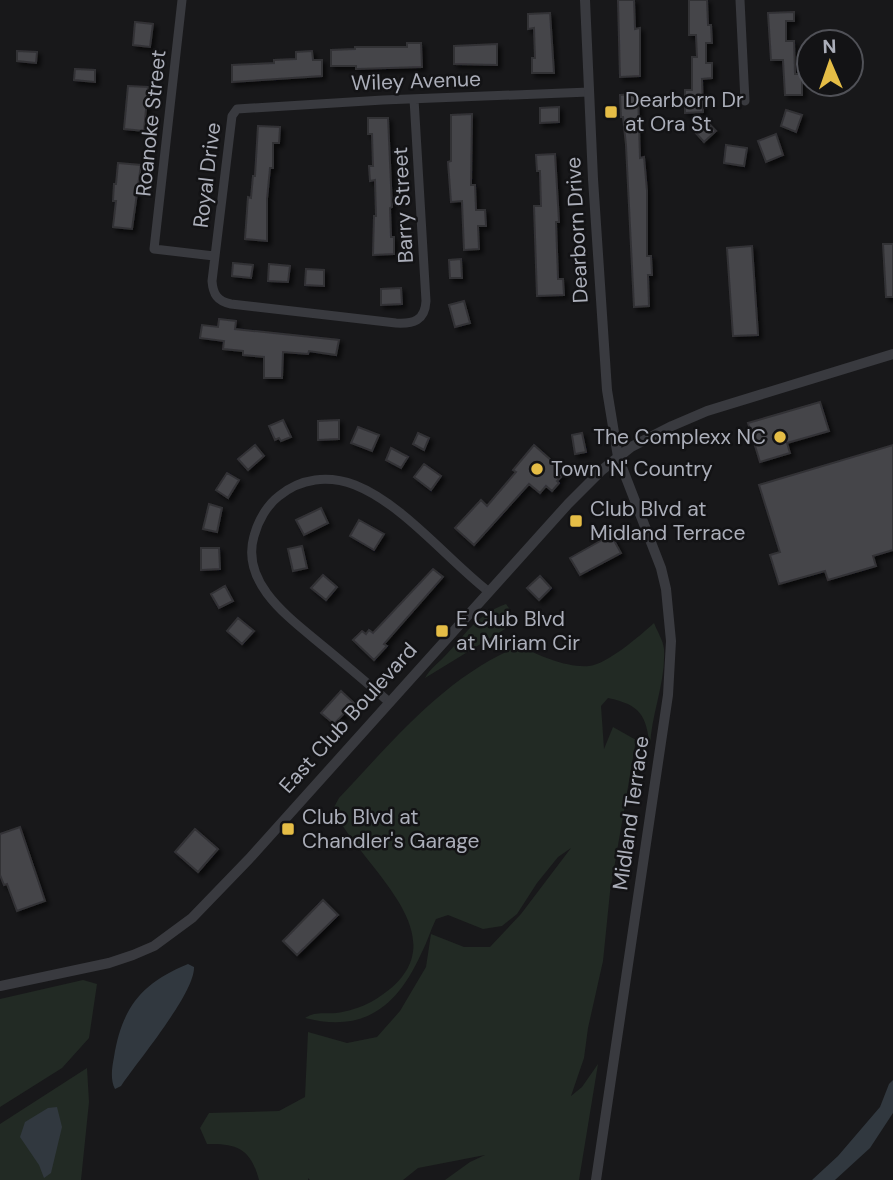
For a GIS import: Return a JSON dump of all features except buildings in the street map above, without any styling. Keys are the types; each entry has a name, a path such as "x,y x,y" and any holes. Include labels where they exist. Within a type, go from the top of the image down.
{"street":[{"name":"Roanoke Street","path":"154,249 183,0"},
{"name":"Dearborn Drive","path":"585,0 607,390 618,457"},
{"path":"740,0 745,101"},
{"name":"Wiley Avenue","path":"245,107 589,92"},
{"name":"Barry Street","path":"414,99 425,309"},
{"name":"Royal Drive","path":"245,107 237,109 232,116 214,256 213,292 223,303 409,324 418,321 425,309"},
{"name":"Royal Drive","path":"154,249 214,256"},
{"name":"East Club Boulevard","path":"0,986 133,956 175,932 249,859 568,503 631,447 707,411 893,354"},
{"name":"Midland Terrace","path":"596,1180 668,695 671,656 669,611 661,568 618,457"},
{"path":"388,701 282,611 264,590 251,557 251,544 256,527 277,497 295,485 310,480 340,481 355,485 392,507 488,591"}],"shaded area":[{"path":"506,604 511,611 505,629 425,678 478,620"},
{"path":"654,623 663,646 664,661 650,747 644,719 635,708 608,698 601,706 604,749 613,727 636,740 610,892 603,961 584,1058 571,1096 582,1087 598,1064 579,1180 445,1180 485,1155 418,1168 403,1180 259,1180 252,1161 241,1150 227,1145 207,1144 200,1128 209,1113 279,1111 305,1097 308,1032 347,1043 377,1037 400,1011 426,967 431,934 464,947 490,947 521,914 571,848 558,857 517,914 502,926 483,929 448,915 436,919 412,973 376,1012 345,1022 305,1018 316,1014 344,1012 371,1002 400,979 412,956 412,931 402,907 347,833 333,809 339,798 400,733 444,692 493,659 520,646 563,663 589,666 614,655"},
{"path":"188,964 194,967 192,979 176,1010 121,1086 115,1089 112,1078 113,1061 122,1024 129,1011 146,989 172,971"},
{"path":"83,980 97,984 89,1038 62,1068 0,1107 0,999"},
{"path":"87,1068 89,1102 81,1180 0,1180 0,1124"},
{"path":"893,1080 893,1113 870,1148 835,1180 812,1180 838,1156 880,1107"},
{"path":"57,1107 62,1127 51,1173 44,1178 39,1165 20,1137 25,1122 48,1108"}],"place":[{"name":"Dearborn Dr at Ora St","path":"611,112"},
{"name":"The Complexx NC","path":"780,437"},
{"name":"Town 'N' Country","path":"537,469"},
{"name":"Club Blvd at Midland Terrace","path":"576,521"},
{"name":"E Club Blvd at Miriam Cir","path":"442,631"},
{"name":"Club Blvd at Chandler's Garage","path":"288,829"}]}
